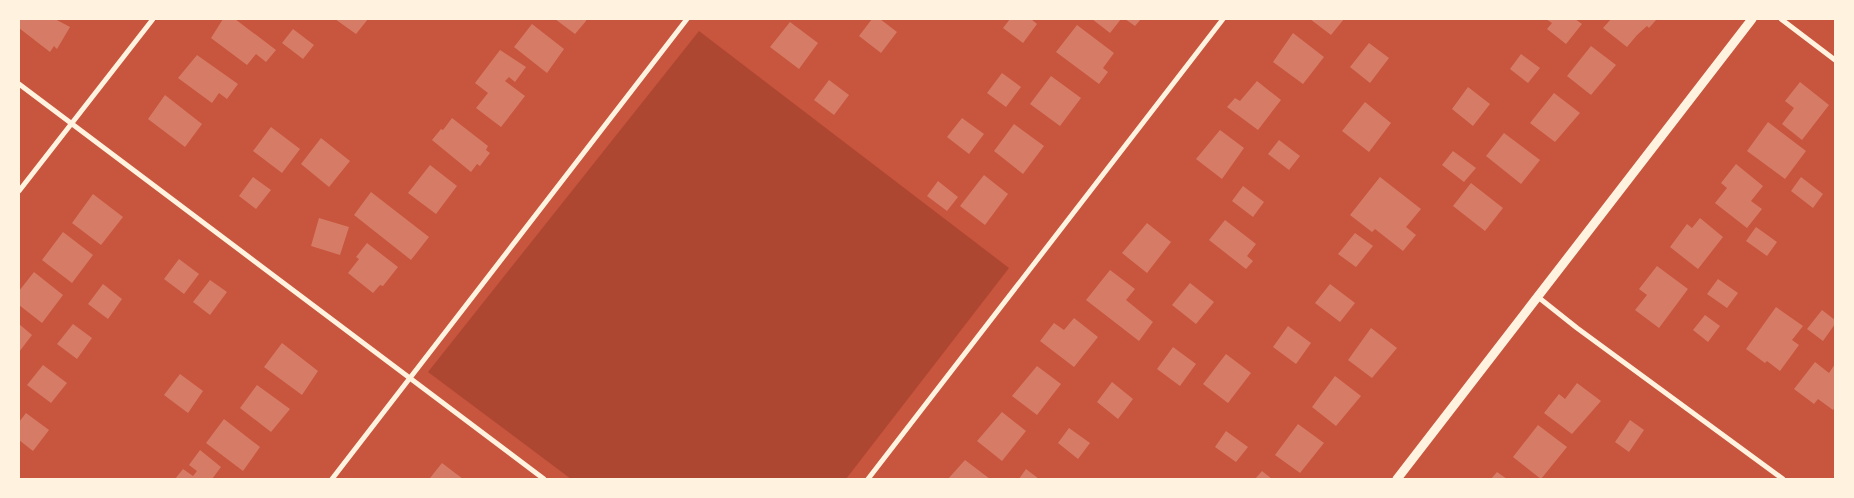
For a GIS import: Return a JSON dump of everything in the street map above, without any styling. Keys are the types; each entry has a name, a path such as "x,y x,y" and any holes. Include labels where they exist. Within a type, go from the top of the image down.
{"street":[{"path":"19,191 153,19"},
{"path":"332,479 687,19"},
{"path":"868,479 1223,19"},
{"path":"1397,479 1752,19"},
{"path":"1781,19 1835,60"},
{"path":"19,84 544,479"},
{"path":"1538,297 1577,328 1783,479"}],"shaded area":[{"path":"699,31 1009,268 846,479 571,479 428,372"}],"building":[{"path":"19,19 55,19 70,27 57,49 54,46 50,52 19,28"},
{"path":"223,19 235,19 276,50 266,62 256,54 247,65 211,38"},
{"path":"335,19 368,19 356,34"},
{"path":"555,19 586,19 586,21 575,34"},
{"path":"872,19 880,19 897,32 881,53 859,36"},
{"path":"1010,19 1031,19 1037,24 1023,43 1003,28"},
{"path":"1092,19 1121,19 1110,33"},
{"path":"1125,19 1141,19 1135,26"},
{"path":"1310,19 1344,19 1331,35"},
{"path":"1546,19 1575,19 1582,24 1566,44 1547,29 1552,23"},
{"path":"1611,19 1656,20 1649,28 1647,26 1637,35 1627,47 1603,28"},
{"path":"790,22 818,43 799,69 770,47"},
{"path":"532,24 564,49 547,73 514,47"},
{"path":"1077,25 1114,53 1103,68 1108,72 1099,84 1056,52"},
{"path":"293,29 314,45 303,59 282,43"},
{"path":"1293,33 1324,57 1303,84 1273,62"},
{"path":"1369,43 1389,58 1370,83 1350,67"},
{"path":"1591,46 1616,65 1591,95 1567,76"},
{"path":"500,50 526,67 515,82 509,77 505,81 525,96 501,127 476,108 488,93 475,83"},
{"path":"1521,54 1540,68 1528,83 1510,69"},
{"path":"197,55 238,84 227,99 219,93 212,103 178,78"},
{"path":"1002,73 1021,87 1006,107 987,93"},
{"path":"1051,76 1081,98 1060,126 1030,104"},
{"path":"829,80 849,95 834,115 814,100"},
{"path":"1257,81 1281,100 1258,130 1227,107 1235,98 1240,101"},
{"path":"1800,82 1829,105 1802,140 1782,124 1794,108 1785,101"},
{"path":"1468,87 1490,104 1473,126 1452,109"},
{"path":"1554,93 1580,113 1555,142 1530,123"},
{"path":"165,95 202,124 185,147 148,119"},
{"path":"1365,102 1391,123 1369,152 1342,131"},
{"path":"452,118 488,146 486,150 490,153 480,166 477,164 471,172 432,140"},
{"path":"962,118 984,134 969,154 947,137"},
{"path":"1768,122 1806,151 1785,179 1747,151"},
{"path":"1014,124 1044,146 1023,174 994,151"},
{"path":"271,127 300,149 282,173 253,151"},
{"path":"1220,130 1244,148 1222,179 1196,159"},
{"path":"1504,133 1540,160 1521,184 1486,156"},
{"path":"321,138 350,161 329,187 301,164"},
{"path":"1279,140 1300,156 1289,170 1268,154"},
{"path":"1453,151 1476,168 1464,182 1442,165"},
{"path":"1736,164 1763,186 1751,201 1762,209 1747,228 1715,203 1727,188 1721,183"},
{"path":"430,165 457,186 436,214 408,193"},
{"path":"984,175 1008,194 985,225 960,206"},
{"path":"253,177 271,190 256,209 239,196"},
{"path":"1380,177 1421,209 1406,227 1416,235 1403,251 1375,229 1372,232 1350,215"},
{"path":"1801,177 1823,194 1813,208 1791,191"},
{"path":"938,181 958,197 947,211 927,196"},
{"path":"1471,183 1503,208 1485,231 1453,206"},
{"path":"1243,186 1264,202 1253,217 1232,201"},
{"path":"371,192 429,237 411,260 354,215"},
{"path":"93,194 123,217 101,245 72,223"},
{"path":"319,218 349,227 340,255 311,246"},
{"path":"1700,218 1723,237 1698,269 1670,247 1687,224 1692,228"},
{"path":"1225,220 1256,244 1247,256 1253,261 1246,269 1209,240"},
{"path":"1147,223 1171,242 1147,273 1122,253"},
{"path":"1756,227 1777,242 1767,256 1746,241"},
{"path":"63,232 93,255 72,283 42,260"},
{"path":"1355,233 1373,246 1356,267 1338,254"},
{"path":"367,243 398,267 383,286 380,285 373,293 348,273 359,259 356,257"},
{"path":"179,259 199,274 184,294 164,279"},
{"path":"1657,266 1688,289 1659,328 1635,310 1647,295 1639,289"},
{"path":"1110,270 1135,289 1126,300 1153,322 1139,341 1086,300"},
{"path":"34,272 63,295 42,323 19,305 19,291"},
{"path":"1718,279 1738,293 1727,308 1707,294"},
{"path":"210,280 227,292 210,315 193,302"},
{"path":"1190,283 1214,302 1196,324 1172,305"},
{"path":"103,284 122,299 108,319 88,304"},
{"path":"1330,284 1355,303 1340,322 1315,303"},
{"path":"1776,307 1803,326 1792,340 1799,345 1780,371 1746,349"},
{"path":"1822,310 1835,320 1835,324 1823,341 1807,329"},
{"path":"1705,315 1720,326 1708,342 1693,330"},
{"path":"1074,318 1098,337 1074,367 1040,341 1054,323 1064,330"},
{"path":"19,324 32,335 19,352"},
{"path":"73,324 92,338 77,359 57,344"},
{"path":"1288,326 1311,343 1296,364 1273,347"},
{"path":"1371,328 1397,348 1372,378 1348,360"},
{"path":"282,343 318,371 302,395 264,367"},
{"path":"1173,347 1196,364 1180,386 1157,369"},
{"path":"1226,354 1251,373 1228,403 1203,384"},
{"path":"1815,362 1829,373 1835,364 1835,407 1833,410 1818,399 1814,404 1794,389"},
{"path":"43,365 67,383 51,403 27,385"},
{"path":"1037,366 1061,384 1037,415 1012,396"},
{"path":"180,374 203,391 188,413 164,395"},
{"path":"1335,376 1361,396 1336,426 1312,407"},
{"path":"1112,382 1133,399 1118,419 1097,402"},
{"path":"1577,383 1601,401 1572,434 1544,413 1559,394 1565,399"},
{"path":"257,385 290,409 271,432 240,408"},
{"path":"1002,412 1026,431 1002,461 977,441"},
{"path":"26,413 49,430 33,451 19,440 19,422"},
{"path":"224,419 260,447 243,471 206,443"},
{"path":"1630,420 1644,430 1629,452 1615,442"},
{"path":"1298,424 1324,443 1300,473 1275,455"},
{"path":"1538,425 1567,447 1541,479 1513,457"},
{"path":"1069,428 1090,443 1078,459 1058,443"},
{"path":"1226,431 1248,447 1236,462 1215,447"},
{"path":"200,450 221,467 212,479 175,479 183,469 193,476 197,471 189,465"},
{"path":"965,460 990,479 948,479"},
{"path":"442,463 463,479 430,478"},
{"path":"1026,469 1039,479 1019,479"},
{"path":"1262,471 1272,479 1255,479"},
{"path":"1497,472 1507,479 1491,479"}]}
